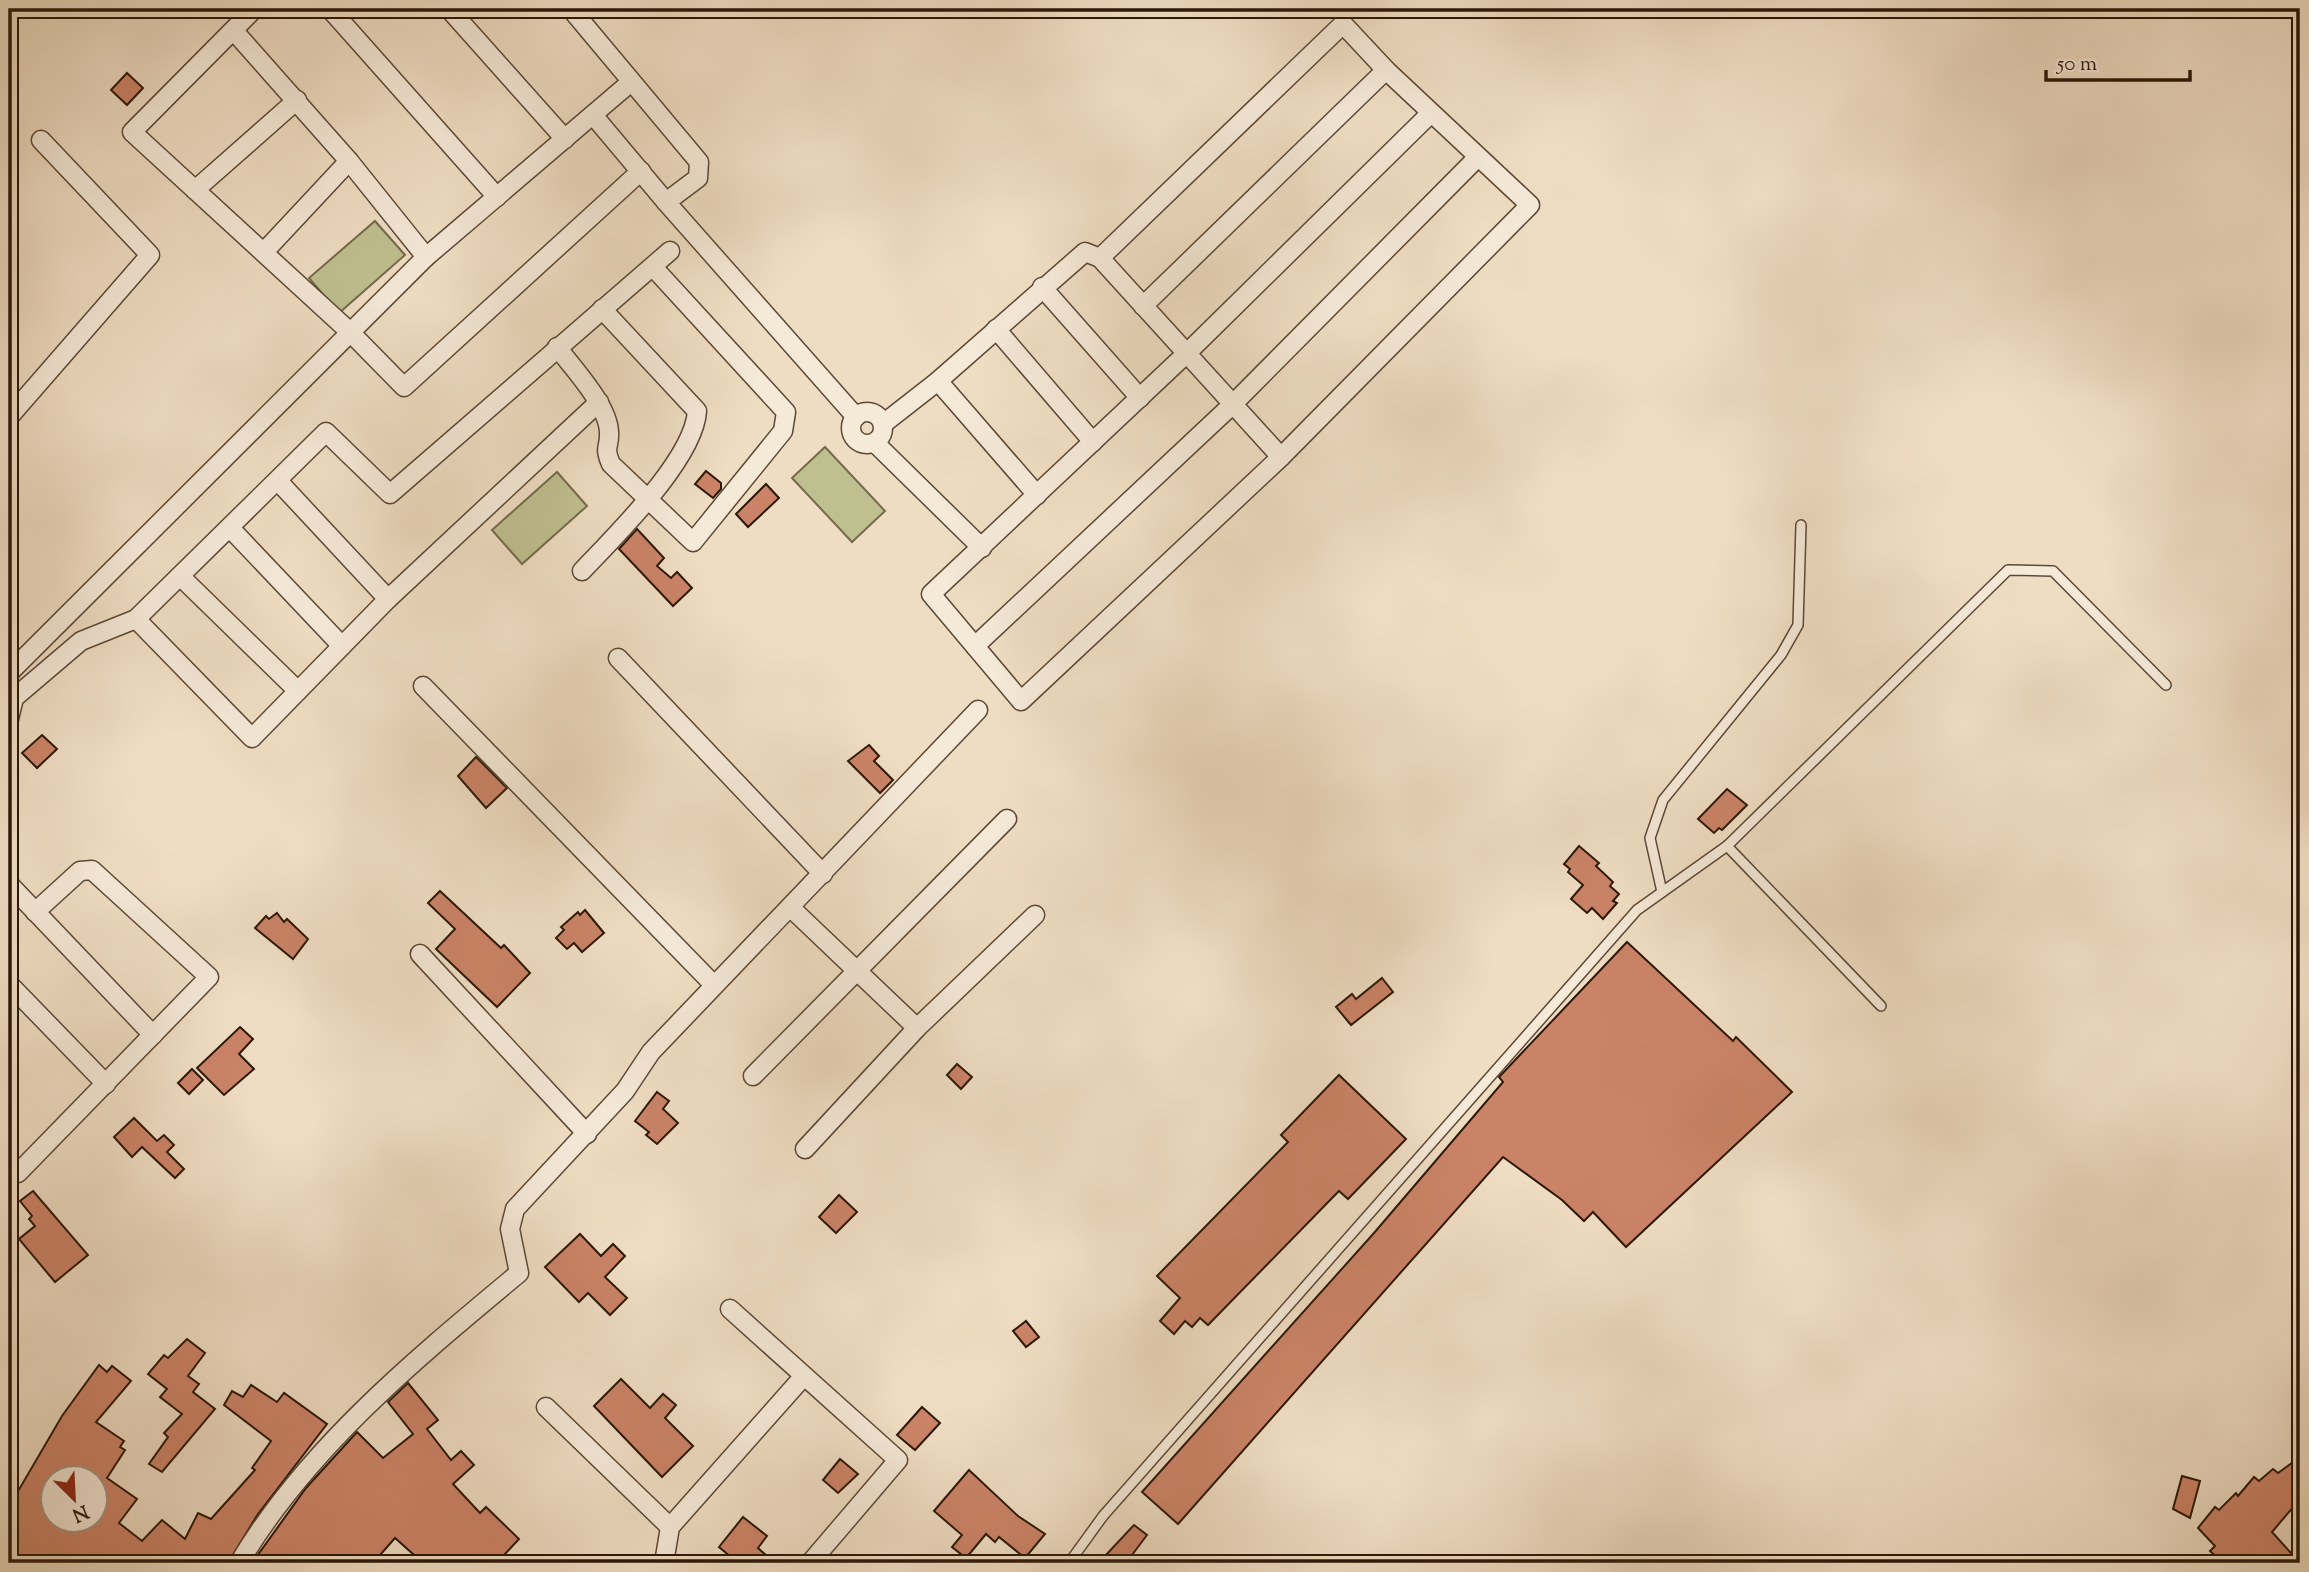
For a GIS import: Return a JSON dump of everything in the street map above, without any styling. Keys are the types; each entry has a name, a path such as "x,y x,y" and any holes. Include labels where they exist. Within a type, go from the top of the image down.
{"street":[{"path":"254,9 132,132 350,332 404,387 641,172"},
{"path":"330,9 497,198"},
{"path":"449,9 565,139"},
{"path":"571,9 699,162 698,178 666,202"},
{"path":"1100,258 1343,24 1386,70 1530,205 1281,457 1021,701 931,594 1188,353 1431,113"},
{"path":"234,31 349,161 426,257"},
{"path":"1143,306 1386,70"},
{"path":"9,673 426,257 631,82"},
{"path":"195,190 297,100"},
{"path":"593,115 856,417"},
{"path":"9,417 150,255 41,140"},
{"path":"975,646 1233,404 1477,158"},
{"path":"264,253 349,161"},
{"path":"9,719 14,698 81,640 136,619 231,529 326,432 390,494 670,251"},
{"path":"883,424 937,381 1085,252 1100,258 1281,457"},
{"path":"557,347 599,402 609,432 605,449 611,464 693,542 783,430 786,412 653,267"},
{"path":"1042,287 1140,398"},
{"path":"582,570 649,498 696,429 697,411 602,310"},
{"path":"996,329 1093,442"},
{"path":"937,381 1037,495"},
{"path":"136,619 252,738 388,599 599,402"},
{"path":"866,412 876,415 883,424 882,435 875,443 863,444 854,438 851,427 856,417 866,412"},
{"path":"875,443 982,548"},
{"path":"278,481 388,599"},
{"path":"231,529 342,646"},
{"path":"180,576 298,691"},
{"path":"618,658 823,874"},
{"path":"424,686 713,984"},
{"path":"239,1563 299,1478 328,1447 399,1376 519,1273 510,1229 515,1209 625,1091 651,1052 713,984 791,908 978,710"},
{"path":"753,1076 1007,819"},
{"path":"9,1165 18,1173 209,977 92,870 80,872 35,912"},
{"path":"9,884 153,1035"},
{"path":"791,908 917,1028"},
{"path":"805,1149 917,1028 1035,915"},
{"path":"420,954 587,1134"},
{"path":"9,984 106,1084"},
{"path":"730,1309 898,1460 810,1563"},
{"path":"664,1563 670,1527 803,1377"},
{"path":"546,1407 670,1527"}],"lane":[{"path":"1662,892 1650,838 1663,800 1781,655 1798,625 1801,525"},
{"path":"1069,1563 1112,1506 1637,910 1727,846 2008,570 2053,570 2166,685"},
{"path":"1727,846 1881,1006"}],"green space":[{"path":"375,221 405,255 339,313 309,278"},
{"path":"825,447 885,511 852,542 792,478"},
{"path":"557,472 587,506 522,564 492,530"}],"building":[{"path":"127,73 143,88 127,105 111,90"},
{"path":"706,471 721,483 721,489 713,498 695,484"},
{"path":"766,484 779,498 748,527 736,514"},
{"path":"637,529 664,558 657,566 671,578 677,572 692,588 673,606 619,549"},
{"path":"42,735 57,749 37,768 22,753"},
{"path":"869,745 879,756 874,761 893,780 880,793 848,761"},
{"path":"476,757 507,788 486,808 458,776"},
{"path":"1727,789 1747,805 1722,830 1719,828 1714,833 1698,819"},
{"path":"1579,846 1599,863 1596,866 1613,882 1610,886 1619,894 1613,901 1617,903 1603,919 1592,908 1587,913 1571,899 1583,885 1568,872 1570,869 1564,864"},
{"path":"440,891 501,948 504,945 530,973 497,1007 436,949 455,929 428,903"},
{"path":"585,910 604,933 582,952 574,943 567,949 556,938 564,930 561,927 578,912 580,915"},
{"path":"277,913 284,922 287,919 308,939 293,959 255,928 266,916 269,919"},
{"path":"1627,942 1733,1041 1736,1037 1792,1092 1626,1247 1593,1212 1584,1221 1562,1200 1503,1157 1178,1524 1142,1492 1374,1233 1503,1082 1499,1077"},
{"path":"1382,978 1393,992 1351,1025 1336,1007 1352,994 1356,999"},
{"path":"240,1027 253,1039 239,1054 254,1069 224,1095 197,1068"},
{"path":"957,1064 972,1077 961,1089 947,1075"},
{"path":"192,1069 203,1080 189,1094 178,1083"},
{"path":"1339,1075 1406,1139 1348,1199 1339,1191 1208,1325 1200,1318 1192,1327 1185,1321 1174,1334 1160,1321 1180,1298 1157,1276 1288,1142 1281,1135"},
{"path":"657,1092 669,1101 663,1109 678,1123 657,1144 646,1135 649,1132 635,1121"},
{"path":"134,1118 157,1141 164,1135 174,1145 167,1152 184,1169 175,1178 142,1147 132,1157 114,1137"},
{"path":"33,1191 88,1255 55,1282 19,1239 35,1226 29,1219 32,1216 20,1201"},
{"path":"839,1195 857,1212 836,1233 819,1217"},
{"path":"580,1234 601,1256 613,1244 625,1256 605,1277 627,1298 610,1315 588,1293 579,1302 545,1267"},
{"path":"1026,1321 1039,1337 1026,1347 1013,1331"},
{"path":"187,1339 205,1353 188,1376 199,1384 193,1392 215,1409 162,1472 149,1464 168,1437 164,1433 182,1414 160,1397 167,1389 148,1374 164,1355 168,1358"},
{"path":"99,1365 107,1372 112,1366 131,1381 96,1422 124,1441 120,1447 125,1450 108,1476 108,1464 38,1464 38,1534 108,1534 108,1479 137,1499 119,1523 142,1541 162,1520 185,1539 198,1513 211,1519 255,1470 252,1468 271,1441 224,1405 232,1391 243,1397 251,1385 277,1402 284,1393 327,1424 258,1514 228,1563 9,1563 9,1489 17,1493 62,1416"},
{"path":"621,1379 650,1408 663,1394 676,1405 665,1418 693,1446 662,1477 594,1406"},
{"path":"408,1383 438,1420 427,1429 451,1460 461,1451 474,1465 453,1484 480,1513 486,1507 519,1539 504,1555 512,1563 423,1563 395,1538 373,1563 252,1563 306,1488 357,1432 383,1458 413,1434 388,1402"},
{"path":"922,1407 940,1423 915,1450 897,1435"},
{"path":"2300,1457 2300,1499 2272,1532 2300,1563 2223,1563 2210,1551 2215,1546 2198,1528 2215,1507 2219,1510 2236,1493 2238,1496 2254,1477 2259,1481 2273,1469 2278,1473"},
{"path":"840,1459 858,1474 838,1493 823,1480"},
{"path":"969,1470 1018,1516 1045,1534 1025,1558 999,1537 995,1542 986,1534 966,1558 952,1547 962,1535 934,1511"},
{"path":"2182,1476 2200,1481 2190,1518 2173,1509"},
{"path":"743,1517 767,1536 758,1548 775,1563 738,1563 719,1547"},
{"path":"1134,1525 1147,1535 1126,1563 1114,1563 1105,1556"}]}
